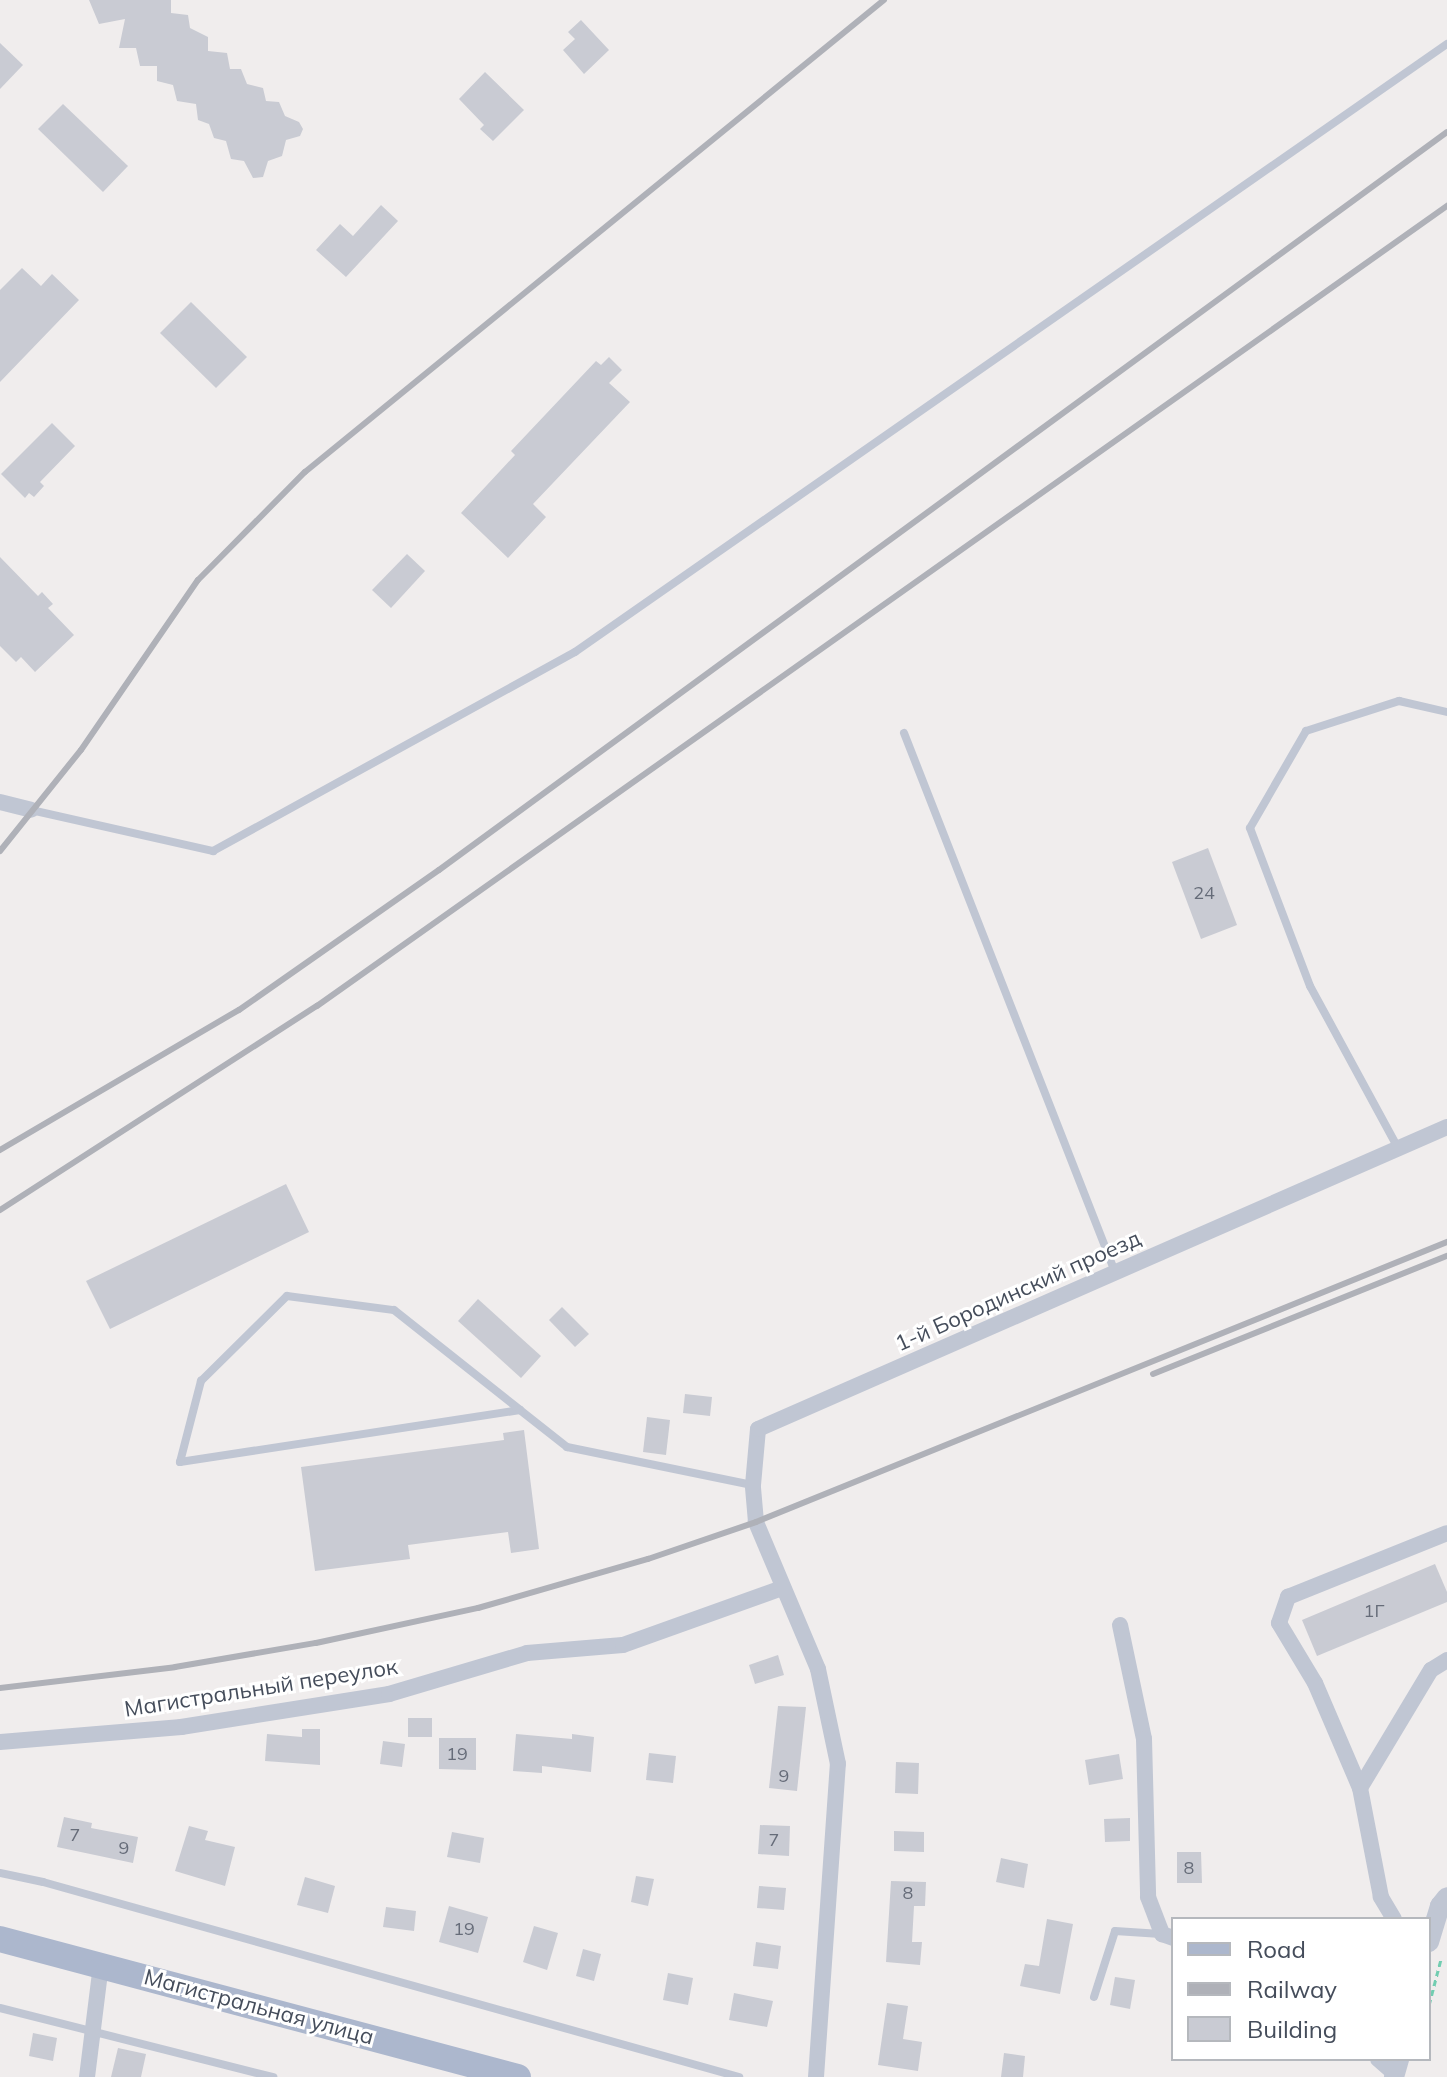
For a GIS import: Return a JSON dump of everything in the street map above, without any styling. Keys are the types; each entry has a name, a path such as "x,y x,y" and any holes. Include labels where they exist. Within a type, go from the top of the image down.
{"main road":[{"name":"Магистральная улица","path":"0,1939 518,2077"}],"street":[{"path":"0,802 31,810"},
{"name":"1-й Бородинский проезд","path":"782,1588 758,1533 753,1485 758,1429 1447,1127"},
{"path":"1393,1917 1381,1897 1360,1788 1315,1683 1279,1623 1288,1597 1447,1533"},
{"path":"782,1588 818,1669 838,1764 816,2077"},
{"name":"Магистральный переулок","path":"0,1742 181,1727 389,1694 527,1653 623,1645 782,1588"},
{"path":"1120,1625 1144,1739 1148,1897 1168,1936"},
{"path":"1360,1788 1431,1670 1447,1660"},
{"path":"1436,1945 1440,1906 1447,1897"},
{"path":"87,2077 101,1965"}],"lane":[{"path":"31,810 213,851 575,652 1447,44"},
{"path":"1398,1149 1310,986 1250,828 1306,731 1399,701 1447,712"},
{"path":"904,733 1115,1273"},
{"path":"520,1410 180,1462 201,1381 287,1296 394,1310 567,1447 753,1485"},
{"path":"0,1873 43,1882 739,2077"},
{"path":"1094,1997 1115,1931 1168,1936"},
{"path":"0,2008 273,2077"}],"path":[{"path":"1431,1988 1436,1945"}],"building":[{"path":"89,0 171,0 171,13 188,15 190,28 208,37 208,51 227,53 230,69 241,69 247,84 263,88 266,101 279,102 285,116 299,122 303,129 300,136 286,140 282,156 268,161 263,177 253,178 244,161 231,159 226,141 214,138 209,124 198,120 196,104 177,101 173,85 157,81 157,66 140,66 136,48 119,48 125,19 99,24"},
{"path":"581,20 609,50 584,74 563,50 575,39 568,32"},
{"path":"0,43 23,65 0,89"},
{"path":"485,72 524,110 493,141 480,129 484,125 459,99"},
{"path":"63,104 128,166 103,192 38,129"},
{"path":"381,205 398,221 346,277 316,250 340,224 353,236"},
{"path":"22,268 41,286 52,274 79,300 0,382 0,290"},
{"path":"191,302 247,357 216,388 160,333"},
{"path":"609,357 622,370 609,383 630,402 533,504 546,517 508,558 461,513 515,455 511,451 596,361 601,365"},
{"path":"52,423 75,446 40,482 44,486 34,497 29,493 25,498 1,474"},
{"path":"407,554 425,571 391,608 372,590"},
{"path":"0,557 38,596 42,592 53,604 48,608 74,635 35,672 21,657 16,662 0,646"},
{"path":"1208,848 1237,925 1201,939 1172,862"},
{"path":"286,1184 309,1232 110,1329 86,1281"},
{"path":"478,1299 541,1356 521,1378 458,1321"},
{"path":"562,1307 589,1334 575,1347 549,1320"},
{"path":"685,1394 712,1397 710,1416 683,1413"},
{"path":"647,1417 670,1420 666,1455 643,1452"},
{"path":"524,1430 539,1549 511,1553 508,1532 408,1545 410,1559 315,1571 301,1467 504,1440 503,1433"},
{"path":"1435,1564 1447,1592 1447,1602 1317,1656 1302,1620"},
{"path":"778,1655 784,1675 755,1684 749,1665"},
{"path":"778,1706 806,1707 797,1791 769,1788"},
{"path":"408,1718 432,1718 432,1737 408,1737"},
{"path":"302,1729 320,1729 320,1765 265,1761 267,1734 302,1737"},
{"path":"516,1734 572,1739 572,1734 594,1737 591,1772 542,1766 542,1773 513,1771"},
{"path":"439,1738 476,1738 476,1770 439,1769"},
{"path":"383,1741 405,1744 402,1767 380,1764"},
{"path":"649,1753 676,1756 673,1783 646,1780"},
{"path":"1119,1754 1123,1779 1089,1785 1085,1760"},
{"path":"896,1762 919,1763 918,1794 895,1793"},
{"path":"64,1817 92,1823 91,1828 138,1837 133,1863 57,1847"},
{"path":"1130,1818 1130,1841 1105,1842 1104,1819"},
{"path":"760,1825 790,1826 789,1856 758,1854"},
{"path":"189,1826 208,1831 205,1840 235,1847 225,1886 175,1871"},
{"path":"894,1831 924,1832 924,1852 894,1851"},
{"path":"452,1832 484,1838 480,1863 447,1857"},
{"path":"1177,1852 1201,1852 1202,1883 1177,1883"},
{"path":"1001,1858 1028,1864 1024,1888 996,1882"},
{"path":"636,1876 654,1879 648,1906 631,1902"},
{"path":"305,1877 335,1886 328,1913 297,1905"},
{"path":"891,1881 926,1882 925,1906 914,1906 912,1942 922,1942 920,1965 886,1962"},
{"path":"759,1886 786,1888 784,1910 757,1908"},
{"path":"449,1906 488,1917 478,1953 439,1942"},
{"path":"386,1907 416,1911 414,1931 383,1927"},
{"path":"1047,1919 1073,1924 1060,1994 1020,1986 1025,1964 1039,1966"},
{"path":"534,1926 558,1933 547,1970 523,1962"},
{"path":"756,1942 781,1946 778,1969 753,1966"},
{"path":"583,1949 601,1954 594,1981 576,1976"},
{"path":"668,1973 693,1978 688,2005 663,2000"},
{"path":"1115,1977 1135,1980 1130,2009 1110,2005"},
{"path":"734,1993 773,2001 767,2027 729,2020"},
{"path":"887,2003 908,2006 903,2039 922,2042 918,2071 878,2065"},
{"path":"33,2033 57,2038 53,2061 29,2056"},
{"path":"118,2048 146,2054 141,2077 111,2077"},
{"path":"1004,2053 1025,2056 1023,2077 1001,2077"}],"railway":[{"path":"0,851 81,750 198,580 305,472 884,0"},
{"path":"0,1150 239,1010 439,870 1447,132"},
{"path":"0,1210 317,1006 1447,206"},
{"path":"0,1688 175,1667 316,1643 478,1608 648,1559 756,1522 1447,1242"},
{"path":"1153,1374 1447,1256"}]}
